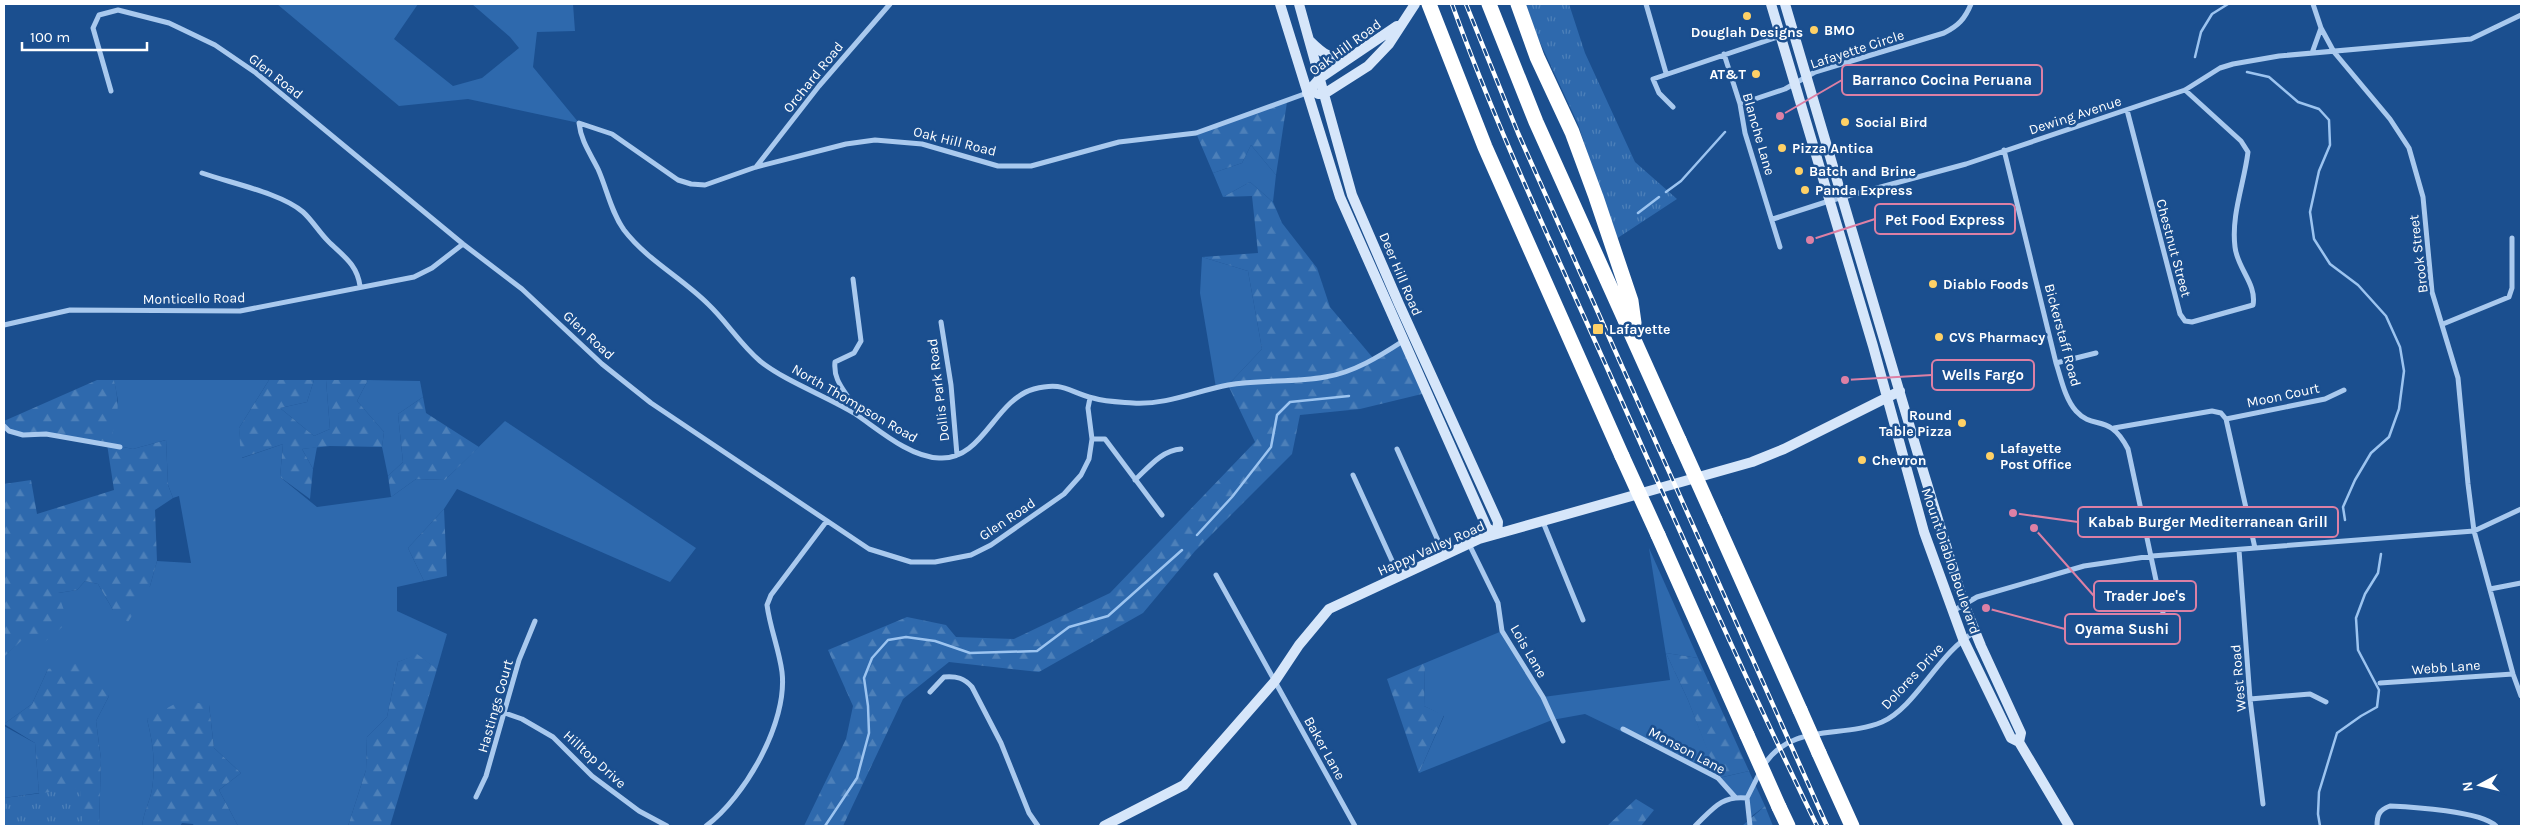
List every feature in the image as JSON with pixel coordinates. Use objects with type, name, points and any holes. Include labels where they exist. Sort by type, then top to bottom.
[{"type":"highway","points":[[1429,4],[1482,138],[1788,826]]},
{"type":"highway","points":[[1489,4],[1540,130],[1852,826]]},
{"type":"highway","points":[[1518,4],[1537,57],[1572,132],[1596,197],[1631,301],[1637,344]]},
{"type":"street","name":"Orchard Road","points":[[756,167],[819,86],[890,4]]},
{"type":"street","name":"Deer Hill Road","points":[[1280,4],[1340,197],[1487,528],[1497,534],[1498,522],[1352,195],[1299,4]]},
{"type":"street","name":"Oak Hill Road","points":[[579,122],[612,134],[678,180],[691,184],[705,185],[756,167],[846,144],[875,140],[922,144],[998,166],[1031,166],[1119,142],[1196,133],[1307,93],[1324,94],[1368,66],[1389,44],[1400,24],[1415,4]]},
{"type":"street","points":[[1646,4],[1666,74]]},
{"type":"street","name":"Mount Diablo Boulevard","points":[[1771,4],[1887,397],[1924,532],[1963,639],[2011,738],[2019,742],[2069,826]]},
{"type":"street","name":"Mount Diablo Boulevard","points":[[1785,4],[1964,604],[2021,733],[2019,742]]},
{"type":"street","name":"Lafayette Circle","points":[[1740,104],[1795,84],[1832,67],[1944,33],[1957,27],[1965,17],[1971,4]]},
{"type":"street","name":"Brook Street","points":[[2312,4],[2321,28],[2334,52],[2390,119],[2409,148],[2423,197],[2432,292],[2458,378],[2474,531],[2513,674],[2521,696]]},
{"type":"street","name":"Glen Road","points":[[110,91],[93,28],[100,16],[118,10],[169,23],[215,45],[256,73],[464,244],[522,289],[602,364],[651,403],[869,549],[911,562],[935,562],[971,555],[991,546],[1064,494],[1081,475],[1089,459],[1092,439],[1088,408],[1090,398]]},
{"type":"street","name":"Dewing Avenue","points":[[1828,201],[1941,172],[2127,110],[2185,90],[2220,68],[2279,56],[2471,39],[2521,15]]},
{"type":"street","name":"Oak Hill Road","points":[[1307,93],[1320,78],[1400,24]]},
{"type":"street","points":[[2312,53],[2321,28]]},
{"type":"street","points":[[1673,107],[1659,93],[1653,79],[1780,36]]},
{"type":"street","points":[[1310,41],[1322,53],[1341,59],[1368,47]]},
{"type":"street","name":"Blanche Lane","points":[[1724,54],[1740,104],[1745,133],[1773,219],[1780,247]]},
{"type":"street","name":"Chestnut Street","points":[[2127,110],[2180,314],[2185,321],[2192,322],[2254,304],[2253,289],[2238,261],[2235,248],[2234,222],[2248,152],[2242,141],[2185,90]]},
{"type":"street","name":"North Thompson Road","points":[[579,122],[584,144],[598,170],[614,212],[624,229],[641,250],[709,304],[762,362],[854,413],[885,436],[926,456],[941,459],[966,450],[979,439],[1012,400],[1022,393],[1056,386],[1068,388],[1090,398],[1142,403],[1171,400],[1228,385],[1324,378],[1348,372],[1403,341],[1411,330]]},
{"type":"street","name":"Bickerstaff Road","points":[[2004,150],[2056,363],[2076,410],[2086,419],[2104,422],[2114,428]]},
{"type":"street","points":[[1816,158],[1823,162],[1833,190],[1842,198]]},
{"type":"street","points":[[202,173],[268,194],[302,211],[329,242],[347,257],[358,273],[360,286]]},
{"type":"street","points":[[1773,219],[1828,201],[1837,203],[1847,232],[1854,237]]},
{"type":"street","points":[[2443,324],[2495,305],[2509,297],[2512,288],[2512,238]]},
{"type":"street","name":"Monticello Road","points":[[4,325],[70,310],[240,311],[360,286],[389,283],[414,276],[432,268],[464,244]]},
{"type":"street","points":[[853,278],[861,341],[854,353],[835,362],[834,371],[836,378],[854,407],[854,413]]},
{"type":"street","name":"Dollis Park Road","points":[[941,322],[951,385],[956,455]]},
{"type":"street","points":[[2056,363],[2096,353]]},
{"type":"street","name":"Moon Court","points":[[2226,419],[2325,399],[2344,390]]},
{"type":"street","name":"Happy Valley Road","points":[[1104,826],[1184,785],[1275,681],[1299,645],[1329,609],[1444,554],[1497,534],[1744,465],[1793,445],[1900,391]]},
{"type":"street","points":[[2143,634],[2166,627],[2128,449],[2114,428],[2212,411],[2220,413],[2226,419],[2255,548]]},
{"type":"street","points":[[4,426],[9,431],[23,435],[46,434],[120,447]]},
{"type":"street","points":[[1092,439],[1104,439],[1162,515]]},
{"type":"street","points":[[1135,480],[1165,454],[1172,450],[1181,449]]},
{"type":"street","points":[[1397,449],[1444,554]]},
{"type":"street","points":[[1353,474],[1400,576]]},
{"type":"street","points":[[1953,611],[1977,597],[2079,567],[2152,556],[2474,531],[2521,509]]},
{"type":"street","points":[[706,826],[733,802],[764,750],[783,693],[782,672],[767,605],[771,594],[826,522]]},
{"type":"street","points":[[1542,522],[1583,620]]},
{"type":"street","name":"Lois Lane","points":[[1469,544],[1498,603],[1502,631],[1543,697],[1563,741]]},
{"type":"street","name":"West Road","points":[[2239,550],[2250,699],[2263,804]]},
{"type":"street","name":"Baker Lane","points":[[1216,575],[1355,826]]},
{"type":"street","points":[[2490,589],[2521,583]]},
{"type":"street","name":"Hastings Court","points":[[476,797],[486,776],[519,660],[535,621]]},
{"type":"street","name":"Dolores Drive","points":[[1747,798],[1753,782],[1770,756],[1785,745],[1809,734],[1844,732],[1884,721],[1906,702],[1963,639],[1975,632]]},
{"type":"street","name":"Webb Lane","points":[[2380,683],[2513,674]]},
{"type":"street","points":[[930,692],[944,677],[956,676],[967,681],[1001,743],[1029,813],[1038,826]]},
{"type":"street","points":[[2250,699],[2310,694],[2326,702]]},
{"type":"street","name":"Hilltop Drive","points":[[505,713],[522,719],[553,737],[592,776],[639,811],[667,826]]},
{"type":"street","name":"Monson Lane","points":[[1623,729],[1718,778],[1735,797]]},
{"type":"street","points":[[1694,826],[1721,802],[1735,797],[1747,798],[1750,826]]},
{"type":"street","points":[[2376,826],[2377,816],[2382,809],[2390,806],[2466,815],[2496,826]]},
{"type":"green space","points":[[277,4],[418,4],[394,39],[453,86],[482,78],[519,48],[510,37],[472,4],[573,4],[575,31],[537,32],[533,67],[579,123],[468,99],[399,106]]},
{"type":"green space","points":[[1526,4],[1569,4],[1585,53],[1635,162],[1677,199],[1616,239],[1578,124],[1537,36]]},
{"type":"green space","points":[[1287,102],[1276,175],[1251,145],[1242,163],[1213,173],[1196,133]]},
{"type":"green space","points":[[1251,145],[1276,175],[1273,202],[1250,182],[1223,197],[1213,173],[1242,163]]},
{"type":"green space","points":[[1250,182],[1273,202],[1282,223],[1317,268],[1330,307],[1373,358],[1403,341],[1426,393],[1360,409],[1300,415],[1292,454],[1195,551],[1143,613],[1039,672],[949,662],[903,699],[843,826],[804,826],[846,739],[853,706],[828,650],[907,617],[946,625],[956,637],[1014,639],[1110,593],[1255,442],[1228,385],[1262,349],[1248,271],[1202,257],[1258,253],[1252,196],[1223,197]]},
{"type":"green space","points":[[1202,257],[1248,271],[1262,349],[1228,385],[1216,388],[1200,293]]},
{"type":"green space","points":[[97,380],[114,380],[116,389],[118,406],[116,420],[108,444],[133,449],[166,440],[168,485],[173,498],[155,510],[157,561],[150,586],[128,622],[113,610],[98,584],[85,581],[77,590],[58,593],[68,622],[41,645],[22,640],[4,657],[4,484],[31,480],[37,514],[114,490],[107,444],[46,434],[23,435],[4,426],[4,421]]},
{"type":"green space","points":[[114,380],[269,380],[239,428],[242,458],[283,444],[280,477],[317,507],[391,497],[416,479],[445,480],[505,421],[696,548],[670,582],[457,489],[444,509],[408,548],[424,581],[397,587],[397,611],[447,634],[437,669],[417,655],[398,662],[387,717],[367,737],[366,770],[348,826],[238,826],[219,790],[241,773],[214,748],[209,705],[147,719],[154,771],[151,793],[142,826],[99,826],[101,759],[96,721],[109,696],[48,669],[32,704],[4,724],[4,657],[21,640],[58,593],[77,590],[85,581],[98,584],[113,610],[150,586],[157,561],[191,563],[179,496],[173,498],[168,485],[166,440],[133,449],[108,444],[118,401]]},
{"type":"green space","points":[[269,380],[314,380],[307,402],[280,408],[314,436],[330,429],[326,380],[368,380],[357,401],[384,432],[382,447],[330,446],[302,449],[313,469],[310,499],[280,477],[283,444],[241,458],[239,428]]},
{"type":"green space","points":[[314,380],[326,380],[330,429],[314,436],[280,408],[307,402]]},
{"type":"green space","points":[[368,380],[420,381],[423,397],[398,414],[403,462],[388,476],[382,447],[384,432],[357,401]]},
{"type":"green space","points":[[423,397],[426,413],[479,447],[445,480],[416,479],[391,497],[388,476],[403,462],[398,414]]},
{"type":"green space","points":[[317,447],[313,469],[302,449]]},
{"type":"green space","points":[[444,509],[447,576],[424,581],[408,548]]},
{"type":"green space","points":[[1649,548],[1698,658],[1666,653],[1688,700],[1719,778],[1749,771],[1765,806],[1748,819],[1745,798],[1733,797],[1718,778],[1585,714],[1552,720],[1419,773],[1444,716],[1424,706],[1425,663],[1502,631],[1543,697],[1670,680]]},
{"type":"green space","points":[[1666,653],[1698,658],[1749,771],[1718,778],[1688,700]]},
{"type":"green space","points":[[417,654],[437,669],[390,826],[348,826],[366,770],[367,737],[387,717],[398,662]]},
{"type":"green space","points":[[77,663],[109,696],[96,721],[101,759],[99,826],[51,826],[39,793],[35,743],[4,724],[32,704],[48,669]]},
{"type":"green space","points":[[1425,663],[1424,706],[1444,715],[1419,773],[1387,679]]},
{"type":"green space","points":[[182,700],[209,705],[214,748],[241,773],[219,790],[238,826],[194,826],[193,824],[182,823],[180,826],[142,826],[151,793],[154,771],[147,719]]},
{"type":"green space","points":[[4,726],[35,743],[39,793],[4,798]]},
{"type":"green space","points":[[80,788],[83,826],[4,826],[4,798]]},
{"type":"green space","points":[[1636,799],[1654,810],[1641,826],[1607,826]]},
{"type":"green space","points":[[1765,806],[1773,826],[1742,826]]},
{"type":"waterway","points":[[2195,57],[2201,32],[2212,14],[2228,4]]},
{"type":"waterway","points":[[2247,72],[2269,77],[2298,102],[2319,109],[2329,120],[2330,145],[2319,171],[2310,212],[2314,239],[2330,264],[2358,285],[2386,316],[2400,347],[2404,371],[2399,409],[2389,437],[2371,453],[2355,480],[2343,507],[2345,520]]},
{"type":"waterway","points":[[1666,192],[1681,181],[1725,132]]},
{"type":"waterway","points":[[1638,213],[1659,197]]},
{"type":"waterway","points":[[1197,535],[1232,497],[1271,447],[1277,415],[1290,402],[1349,396]]},
{"type":"waterway","points":[[825,826],[857,778],[869,733],[864,678],[872,658],[888,640],[906,637],[935,641],[970,653],[1037,651],[1069,627],[1108,616],[1182,550]]},
{"type":"waterway","points":[[2320,826],[2318,814],[2319,792],[2337,733],[2377,707],[2379,690],[2358,650],[2356,618],[2365,594],[2378,573],[2381,554]]},
{"type":"railway","points":[[1452,4],[1469,51],[1547,234],[1711,599],[1817,826]]},
{"type":"railway","points":[[1466,4],[1518,133],[1827,826]]},
{"type":"place","name":"Douglah Designs","points":[[1747,16]]},
{"type":"place","name":"BMO","points":[[1814,30]]},
{"type":"place","name":"AT&T","points":[[1756,74]]},
{"type":"place","name":"Barranco Cocina Peruana","points":[[1780,116]]},
{"type":"place","name":"Social Bird","points":[[1845,122]]},
{"type":"place","name":"Pizza Antica","points":[[1782,148]]},
{"type":"place","name":"Batch and Brine","points":[[1799,171]]},
{"type":"place","name":"Panda Express","points":[[1805,190]]},
{"type":"place","name":"Pet Food Express","points":[[1810,240]]},
{"type":"place","name":"Diablo Foods","points":[[1933,284]]},
{"type":"place","name":"Lafayette","points":[[1598,329]]},
{"type":"place","name":"CVS Pharmacy","points":[[1939,337]]},
{"type":"place","name":"Wells Fargo","points":[[1845,380]]},
{"type":"place","name":"Round Table Pizza","points":[[1962,423]]},
{"type":"place","name":"Lafayette Post Office","points":[[1990,456]]},
{"type":"place","name":"Chevron","points":[[1862,460]]},
{"type":"place","name":"Kabab Burger Mediterranean Grill","points":[[2013,513]]},
{"type":"place","name":"Trader Joe's","points":[[2034,528]]},
{"type":"place","name":"Oyama Sushi","points":[[1986,608]]}]
